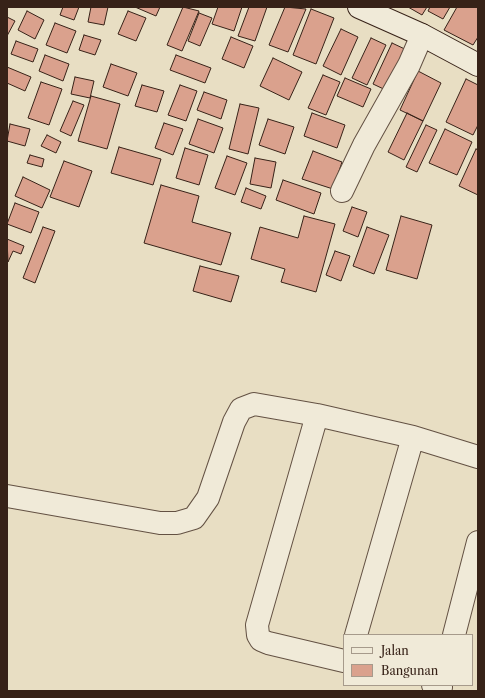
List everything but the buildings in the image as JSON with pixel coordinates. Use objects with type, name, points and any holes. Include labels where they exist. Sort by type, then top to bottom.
[{"type":"street","points":[[359,7],[422,35],[478,65]]},
{"type":"street","points":[[342,191],[364,145],[409,65],[422,35]]},
{"type":"street","points":[[7,496],[160,523],[177,523],[194,518],[208,498],[234,422],[242,409],[254,404],[317,415],[413,437],[478,457]]},
{"type":"street","points":[[317,415],[257,625],[258,635],[261,640],[268,643],[343,660]]},
{"type":"street","points":[[356,634],[413,437]]},
{"type":"street","points":[[454,634],[478,542]]}]
